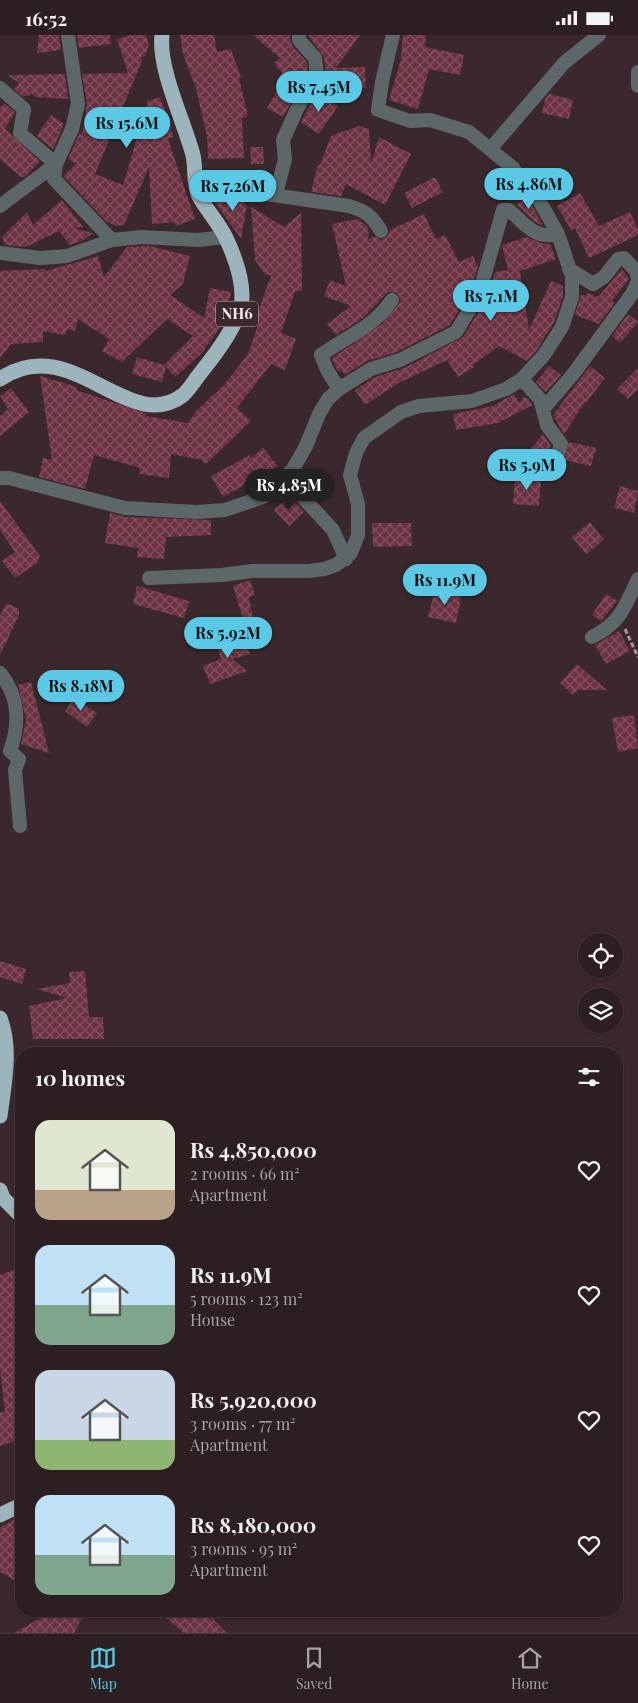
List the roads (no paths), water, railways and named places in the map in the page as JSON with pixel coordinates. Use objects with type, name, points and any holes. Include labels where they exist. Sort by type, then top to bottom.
[{"type":"highway","name":"NH6","points":[[0,379],[8,373],[40,364],[71,370],[139,405],[164,405],[183,395],[212,359],[235,322],[242,297],[238,270],[226,237],[198,195],[193,156],[163,59],[162,35]]},
{"type":"highway","points":[[0,1018],[5,1031],[7,1053],[0,1116]]},
{"type":"highway","points":[[0,1189],[3,1198],[15,1210]]},
{"type":"highway","points":[[0,1515],[15,1508]]},
{"type":"street","points":[[68,35],[78,104],[72,129],[56,164],[54,179],[112,240]]},
{"type":"street","points":[[276,194],[285,159],[282,140],[317,75],[315,58],[298,40],[299,35]]},
{"type":"street","points":[[149,577],[324,569],[346,559],[351,553],[358,535],[358,504],[350,475],[356,453],[364,438],[401,411],[419,406],[472,401],[506,389],[522,379],[544,355],[562,327],[572,297],[570,269],[558,234],[540,202],[513,168],[491,148],[469,132],[430,120],[410,121],[378,110],[382,82],[393,35]]},
{"type":"street","points":[[491,148],[564,63],[599,35]]},
{"type":"street","points":[[638,72],[638,86]]},
{"type":"street","points":[[0,88],[24,109],[20,133],[56,164]]},
{"type":"street","points":[[0,206],[56,164]]},
{"type":"street","points":[[198,195],[219,187],[276,194],[364,210],[374,219],[381,231]]},
{"type":"street","points":[[0,478],[9,478],[125,508],[196,512],[224,510],[263,497],[293,469],[306,446],[319,414],[328,399],[339,389],[371,369],[400,361],[456,332],[479,295],[503,210],[509,210],[532,231],[545,236],[558,234]]},
{"type":"street","points":[[0,253],[40,258],[67,256],[112,240],[142,237],[198,240],[226,237]]},
{"type":"street","points":[[544,408],[574,373],[632,294],[638,277],[627,259],[622,257],[597,283],[593,284],[588,283],[570,269]]},
{"type":"street","points":[[339,389],[327,370],[321,355],[371,324],[382,315],[392,300]]},
{"type":"street","points":[[522,379],[540,399],[544,408],[547,425],[561,444],[558,454],[546,467]]},
{"type":"street","points":[[285,478],[333,530],[346,559]]},
{"type":"street","points":[[592,637],[606,630],[620,617],[638,579]]},
{"type":"street","points":[[0,673],[8,686],[18,714],[18,725],[10,751],[19,759],[15,775],[20,826]]}]
